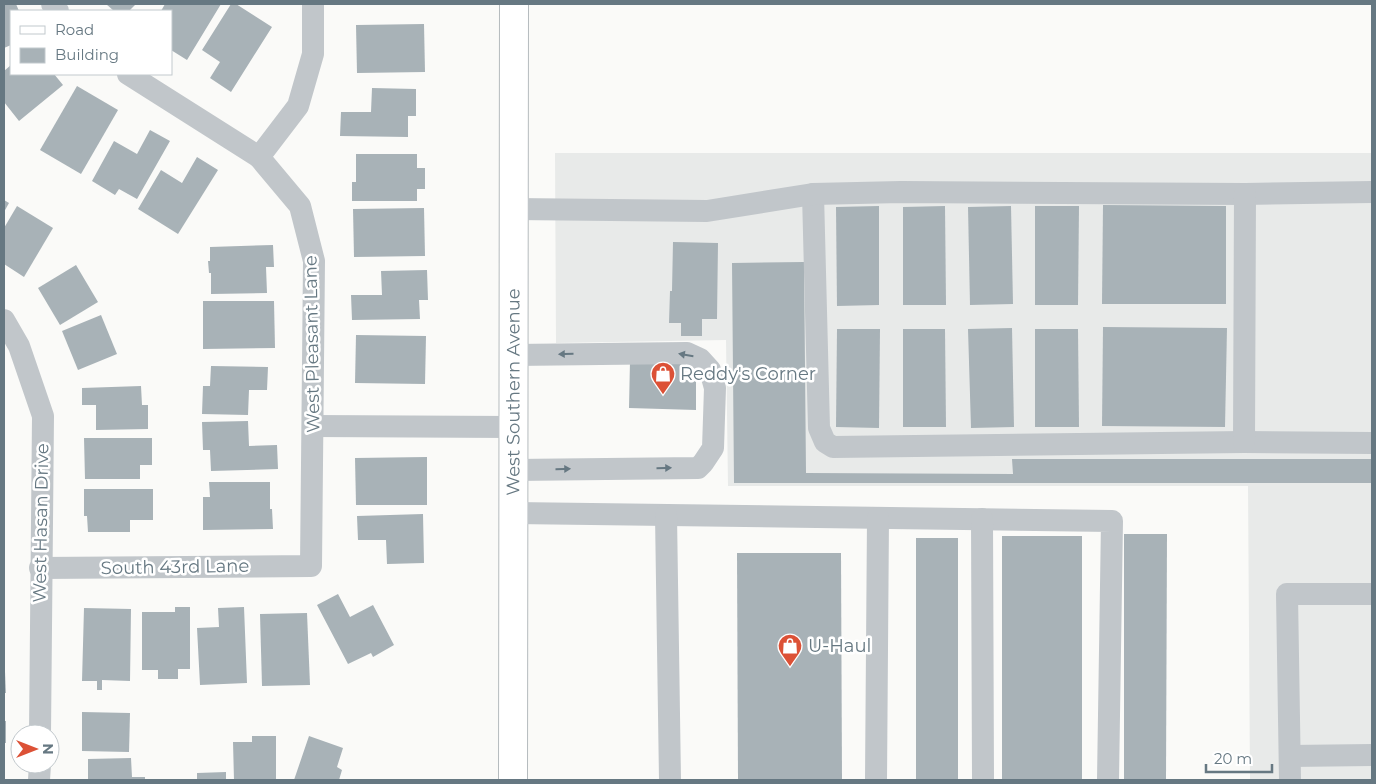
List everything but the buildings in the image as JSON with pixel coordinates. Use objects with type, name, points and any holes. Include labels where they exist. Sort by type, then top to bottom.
[{"type":"main road","name":"West Southern Avenue","points":[[513,780],[514,4]]},
{"type":"street","points":[[258,157],[298,106],[313,54],[313,4]]},
{"type":"street","name":"West Pleasant Lane","points":[[130,75],[258,157],[300,206],[314,261],[314,426],[311,566]]},
{"type":"street","points":[[514,209],[707,211],[813,194],[901,192],[1245,194],[1372,192]]},
{"type":"street","points":[[813,194],[819,428],[825,442],[833,446],[1244,442],[1372,443]]},
{"type":"street","points":[[1244,442],[1245,194]]},
{"type":"street","name":"West Hasan Drive","points":[[4,320],[19,346],[42,416],[40,724]]},
{"type":"street","points":[[514,355],[687,354],[700,359],[710,370],[716,388],[713,448],[698,468],[514,470]]},
{"type":"street","points":[[314,426],[514,426]]},
{"type":"street","points":[[514,512],[1112,522],[1108,780]]},
{"type":"street","points":[[666,515],[670,780]]},
{"type":"street","points":[[876,780],[878,518]]},
{"type":"street","points":[[982,519],[983,780]]},
{"type":"street","name":"South 43rd Lane","points":[[40,568],[311,566]]},
{"type":"street","points":[[1290,780],[1287,594],[1372,594]]},
{"type":"street","points":[[1290,756],[1372,755]]},
{"type":"shaded area","points":[[555,153],[1372,153],[1372,780],[1250,780],[1248,486],[728,486],[726,340],[556,343]]},
{"type":"place","name":"Reddy's Corner","points":[[663,395]]},
{"type":"place","name":"U-Haul","points":[[790,667]]}]
